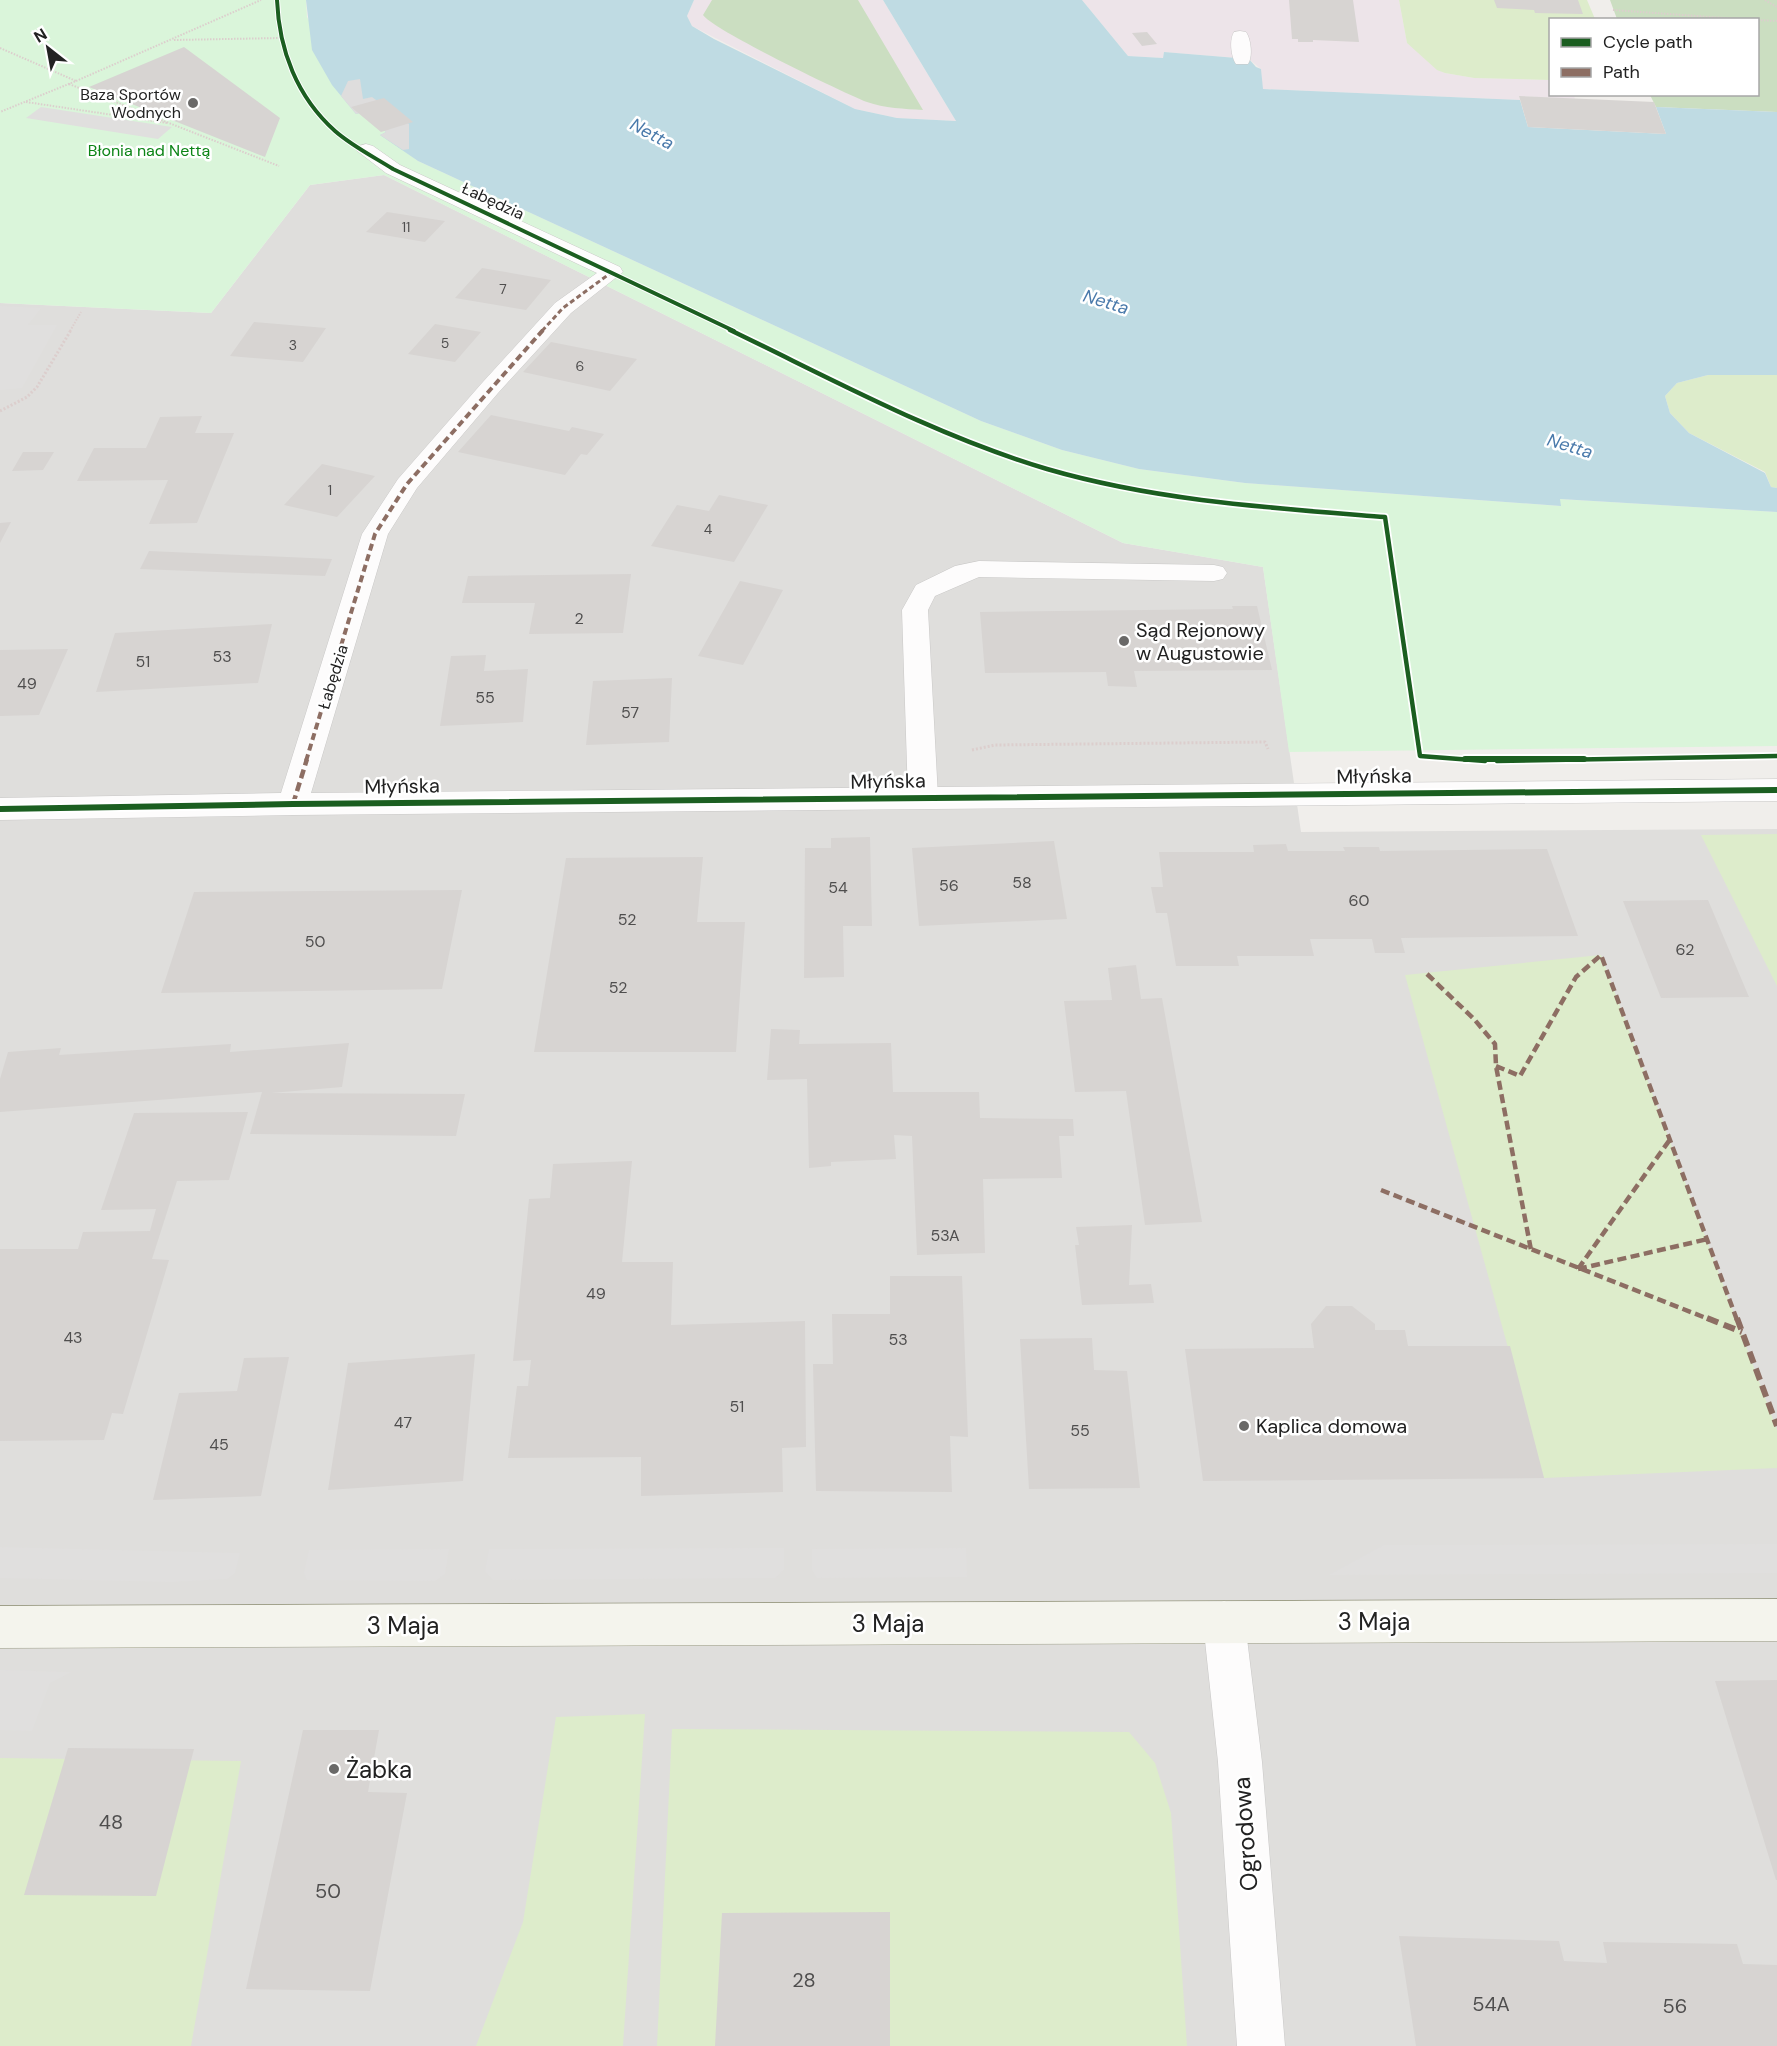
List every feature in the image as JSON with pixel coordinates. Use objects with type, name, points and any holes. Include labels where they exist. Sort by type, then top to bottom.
[{"type":"street","points":[[1240,36],[1242,60]]},
{"type":"street","name":"Łabędzia","points":[[293,804],[375,534],[407,484],[490,388],[563,308],[612,272],[393,169],[366,150]]},
{"type":"street","points":[[923,797],[915,610],[925,591],[953,577],[979,569],[1214,573]]},
{"type":"street","name":"Młyńska","points":[[0,809],[923,797],[1777,790]]},
{"type":"street","name":"3 Maja","points":[[0,1627],[1777,1620]]},
{"type":"street","name":"Ogrodowa","points":[[1224,1622],[1240,1762],[1261,2046]]},
{"type":"path","points":[[0,112],[261,0]]},
{"type":"path","points":[[1765,0],[1777,7]]},
{"type":"path","points":[[1613,10],[1725,18]]},
{"type":"path","points":[[1759,20],[1777,21]]},
{"type":"path","points":[[170,40],[280,38]]},
{"type":"path","points":[[0,48],[76,81]]},
{"type":"path","points":[[69,84],[279,166]]},
{"type":"path","points":[[25,102],[174,124]]},
{"type":"path","points":[[0,411],[27,397],[37,387],[81,312]]},
{"type":"shaded area","points":[[694,0],[883,0],[956,121],[897,118],[855,109],[692,26],[687,16]]},
{"type":"shaded area","points":[[1082,0],[1399,0],[1407,43],[1445,73],[1474,78],[1549,80],[1549,96],[1574,96],[1575,99],[1519,96],[1520,100],[1262,89],[1261,69],[1249,59],[1164,52],[1163,58],[1128,56]]},
{"type":"shaded area","points":[[41,107],[172,127],[158,139],[26,118]]},
{"type":"shaded area","points":[[384,175],[1123,543],[1263,567],[1301,832],[1777,829],[1777,2046],[0,2046],[0,303],[211,313],[310,185]]},
{"type":"shaded area","points":[[0,306],[41,308],[28,325],[57,325],[22,388],[0,390]]},
{"type":"shaded area","points":[[1777,1544],[1777,1573],[1329,1575],[1384,1545]]},
{"type":"shaded area","points":[[0,1547],[240,1553],[235,1573],[227,1579],[171,1582],[0,1578]]},
{"type":"shaded area","points":[[784,1548],[784,1570],[775,1578],[493,1580],[485,1571],[489,1549]]},
{"type":"shaded area","points":[[966,1548],[967,1577],[817,1578],[812,1570],[812,1549]]},
{"type":"shaded area","points":[[449,1549],[445,1574],[435,1581],[307,1580],[304,1573],[309,1550]]},
{"type":"shaded area","points":[[0,1670],[71,1672],[50,1683],[32,1731],[0,1730]]},
{"type":"green space","name":"Błonia nad Nettą","points":[[0,0],[306,0],[307,17],[363,112],[387,133],[381,134],[418,161],[981,421],[1062,450],[1139,469],[1245,483],[1560,506],[1559,499],[1777,512],[1777,746],[1289,752],[1263,567],[1123,543],[384,175],[310,185],[211,313],[0,303]]},
{"type":"green space","points":[[712,0],[858,0],[923,110],[887,107],[867,102],[753,47],[712,23],[703,15]]},
{"type":"green space","points":[[1399,0],[1587,0],[1595,18],[1549,18],[1549,80],[1474,78],[1445,73],[1437,70],[1407,43]]},
{"type":"green space","points":[[1610,0],[1777,0],[1777,112],[1656,107],[1650,96],[1759,96],[1759,18],[1617,18]]},
{"type":"green space","points":[[1708,375],[1777,375],[1777,488],[1771,487],[1765,472],[1689,433],[1670,413],[1665,396],[1677,383]]},
{"type":"green space","points":[[1777,834],[1777,986],[1701,835]]},
{"type":"green space","points":[[1601,955],[1777,1430],[1777,1468],[1544,1478],[1405,975]]},
{"type":"green space","points":[[645,1714],[623,2046],[476,2046],[523,1922],[556,1717]]},
{"type":"green space","points":[[672,1729],[1129,1732],[1155,1763],[1171,1813],[1187,2046],[657,2046]]},
{"type":"green space","points":[[0,1758],[241,1761],[191,2046],[0,2046]]},
{"type":"water","name":"Netta","points":[[306,0],[694,0],[687,16],[692,26],[714,39],[855,109],[897,118],[956,121],[883,0],[1082,0],[1128,56],[1163,58],[1164,52],[1249,59],[1261,69],[1263,89],[1520,100],[1528,127],[1666,134],[1656,107],[1777,112],[1777,375],[1708,375],[1677,383],[1665,396],[1670,413],[1689,433],[1765,473],[1771,487],[1777,488],[1777,512],[1560,499],[1561,506],[1245,483],[1139,469],[1062,450],[981,421],[418,161],[380,135],[386,132],[363,112],[356,114],[332,85],[312,50]]},
{"type":"pier","points":[[360,79],[363,99],[372,97],[409,124],[409,149],[403,150],[380,135],[386,132],[363,112],[356,114],[341,96],[348,81]]},
{"type":"building","points":[[1289,0],[1353,0],[1359,42],[1313,40],[1313,42],[1298,42],[1298,39],[1292,39]]},
{"type":"building","points":[[1494,0],[1578,0],[1583,14],[1535,13],[1534,10],[1497,8]]},
{"type":"building","points":[[1147,32],[1157,44],[1142,46],[1132,33]]},
{"type":"building","name":"Baza Sportów Wodnych","points":[[184,47],[280,118],[265,157],[89,87]]},
{"type":"building","points":[[1519,96],[1654,102],[1666,134],[1528,127]]},
{"type":"building","points":[[384,98],[413,122],[381,132],[351,107]]},
{"type":"building","points":[[387,212],[445,221],[425,242],[366,232]]},
{"type":"building","points":[[482,268],[551,280],[526,310],[455,298]]},
{"type":"building","points":[[254,322],[326,328],[303,362],[230,356]]},
{"type":"building","points":[[435,324],[481,332],[455,362],[408,354]]},
{"type":"building","points":[[551,342],[637,359],[610,391],[523,372]]},
{"type":"building","points":[[491,415],[569,431],[572,427],[604,434],[587,455],[581,454],[565,475],[458,452]]},
{"type":"building","points":[[202,416],[195,433],[234,433],[197,523],[149,524],[168,480],[77,481],[94,448],[146,448],[160,417]]},
{"type":"building","points":[[23,452],[54,452],[43,470],[12,471]]},
{"type":"building","points":[[322,464],[375,476],[337,517],[284,505]]},
{"type":"building","points":[[719,495],[768,505],[734,562],[651,546],[677,505],[709,511]]},
{"type":"building","points":[[11,522],[0,543],[0,523]]},
{"type":"building","points":[[149,551],[332,559],[325,576],[140,569]]},
{"type":"building","points":[[631,574],[623,633],[529,634],[535,603],[462,603],[468,576]]},
{"type":"building","points":[[740,581],[783,590],[743,665],[698,656]]},
{"type":"building","name":"Sąd Rejonowy w Augustowie","points":[[1232,606],[1257,606],[1272,670],[1134,671],[1137,687],[1108,686],[1106,672],[985,673],[980,612],[1233,609]]},
{"type":"building","points":[[272,624],[258,683],[96,692],[115,633]]},
{"type":"building","points":[[68,649],[39,715],[0,716],[0,650]]},
{"type":"building","points":[[486,655],[484,671],[528,669],[523,722],[440,726],[451,656]]},
{"type":"building","points":[[672,678],[669,742],[586,745],[593,681]]},
{"type":"building","points":[[870,837],[872,926],[843,926],[844,977],[804,978],[805,848],[831,848],[831,838]]},
{"type":"building","points":[[1054,841],[1067,919],[919,926],[912,848]]},
{"type":"building","points":[[1286,844],[1288,851],[1345,851],[1343,847],[1379,847],[1380,851],[1547,849],[1578,936],[1401,938],[1405,953],[1375,953],[1372,939],[1310,939],[1314,956],[1237,956],[1239,966],[1176,966],[1167,913],[1156,913],[1151,887],[1163,887],[1159,852],[1254,852],[1253,845]]},
{"type":"building","points":[[703,857],[697,922],[745,922],[736,1052],[534,1052],[566,858]]},
{"type":"building","points":[[462,890],[442,989],[161,993],[194,892]]},
{"type":"building","points":[[1708,900],[1749,997],[1661,998],[1623,901]]},
{"type":"building","points":[[1136,965],[1141,999],[1162,998],[1202,1222],[1145,1225],[1126,1091],[1075,1092],[1064,1001],[1112,1000],[1108,968]]},
{"type":"building","points":[[771,1029],[800,1030],[799,1044],[891,1043],[893,1092],[979,1092],[980,1118],[1073,1119],[1074,1136],[1059,1136],[1062,1178],[983,1179],[985,1253],[917,1255],[912,1136],[894,1135],[896,1159],[831,1162],[831,1166],[809,1168],[807,1079],[767,1080]]},
{"type":"building","points":[[349,1043],[342,1087],[271,1093],[465,1094],[456,1136],[250,1134],[262,1092],[0,1112],[0,1079],[8,1052],[61,1048],[59,1055],[231,1044],[230,1052]]},
{"type":"building","points":[[248,1112],[229,1180],[177,1181],[152,1259],[169,1260],[123,1414],[112,1413],[104,1440],[0,1441],[0,1249],[78,1249],[83,1232],[150,1231],[156,1209],[101,1210],[134,1113]]},
{"type":"building","points":[[632,1161],[622,1262],[673,1262],[671,1325],[805,1321],[806,1447],[782,1448],[783,1492],[641,1496],[641,1457],[508,1458],[517,1386],[528,1386],[531,1360],[513,1361],[529,1199],[550,1198],[553,1164]]},
{"type":"building","points":[[1132,1225],[1129,1285],[1151,1284],[1154,1303],[1082,1305],[1075,1245],[1079,1245],[1076,1227]]},
{"type":"building","points":[[890,1276],[962,1276],[968,1437],[950,1436],[952,1492],[816,1491],[813,1364],[833,1364],[832,1314],[890,1314]]},
{"type":"building","points":[[1326,1306],[1352,1306],[1375,1324],[1375,1330],[1405,1330],[1408,1346],[1510,1346],[1544,1478],[1203,1481],[1185,1349],[1314,1348],[1311,1324]]},
{"type":"building","points":[[1092,1338],[1094,1370],[1127,1371],[1140,1488],[1029,1489],[1020,1339]]},
{"type":"building","points":[[475,1354],[463,1481],[328,1490],[348,1363]]},
{"type":"building","points":[[289,1357],[261,1496],[153,1500],[179,1393],[237,1391],[244,1358]]},
{"type":"building","points":[[1777,1680],[1777,1880],[1776,1880],[1715,1681]]},
{"type":"building","points":[[303,1730],[379,1730],[368,1792],[407,1793],[370,1991],[246,1989]]},
{"type":"building","points":[[68,1748],[194,1749],[156,1896],[24,1895]]},
{"type":"building","points":[[890,1912],[890,2046],[715,2046],[722,1913]]},
{"type":"building","points":[[1399,1936],[1559,1941],[1564,1961],[1607,1963],[1603,1942],[1737,1944],[1743,1964],[1777,1965],[1777,2046],[1416,2046]]},
{"type":"marked path","points":[[293,804],[375,534],[407,484],[490,388],[563,308],[612,272]]},
{"type":"marked path","points":[[1496,1066],[1520,1076],[1576,977],[1601,955],[1777,1426]]},
{"type":"marked path","points":[[1427,974],[1474,1019],[1495,1044],[1496,1066],[1531,1250]]},
{"type":"marked path","points":[[1578,1269],[1671,1138]]},
{"type":"marked path","points":[[1381,1190],[1742,1332]]},
{"type":"marked path","points":[[1578,1269],[1708,1239]]},
{"type":"cycle path","points":[[277,0],[279,31],[292,72],[307,98],[335,131],[348,141],[393,169],[898,411],[1009,457],[1088,480],[1214,502],[1385,517],[1420,756],[1487,761],[1777,756]]},
{"type":"cycle path","points":[[0,809],[293,804],[1777,790]]},
{"type":"place","name":"Baza Sportów Wodnych","points":[[193,103]]},
{"type":"place","name":"Sąd Rejonowy w Augustowie","points":[[1124,641]]},
{"type":"place","name":"Kaplica domowa","points":[[1244,1426]]},
{"type":"place","name":"Żabka","points":[[334,1769]]}]
